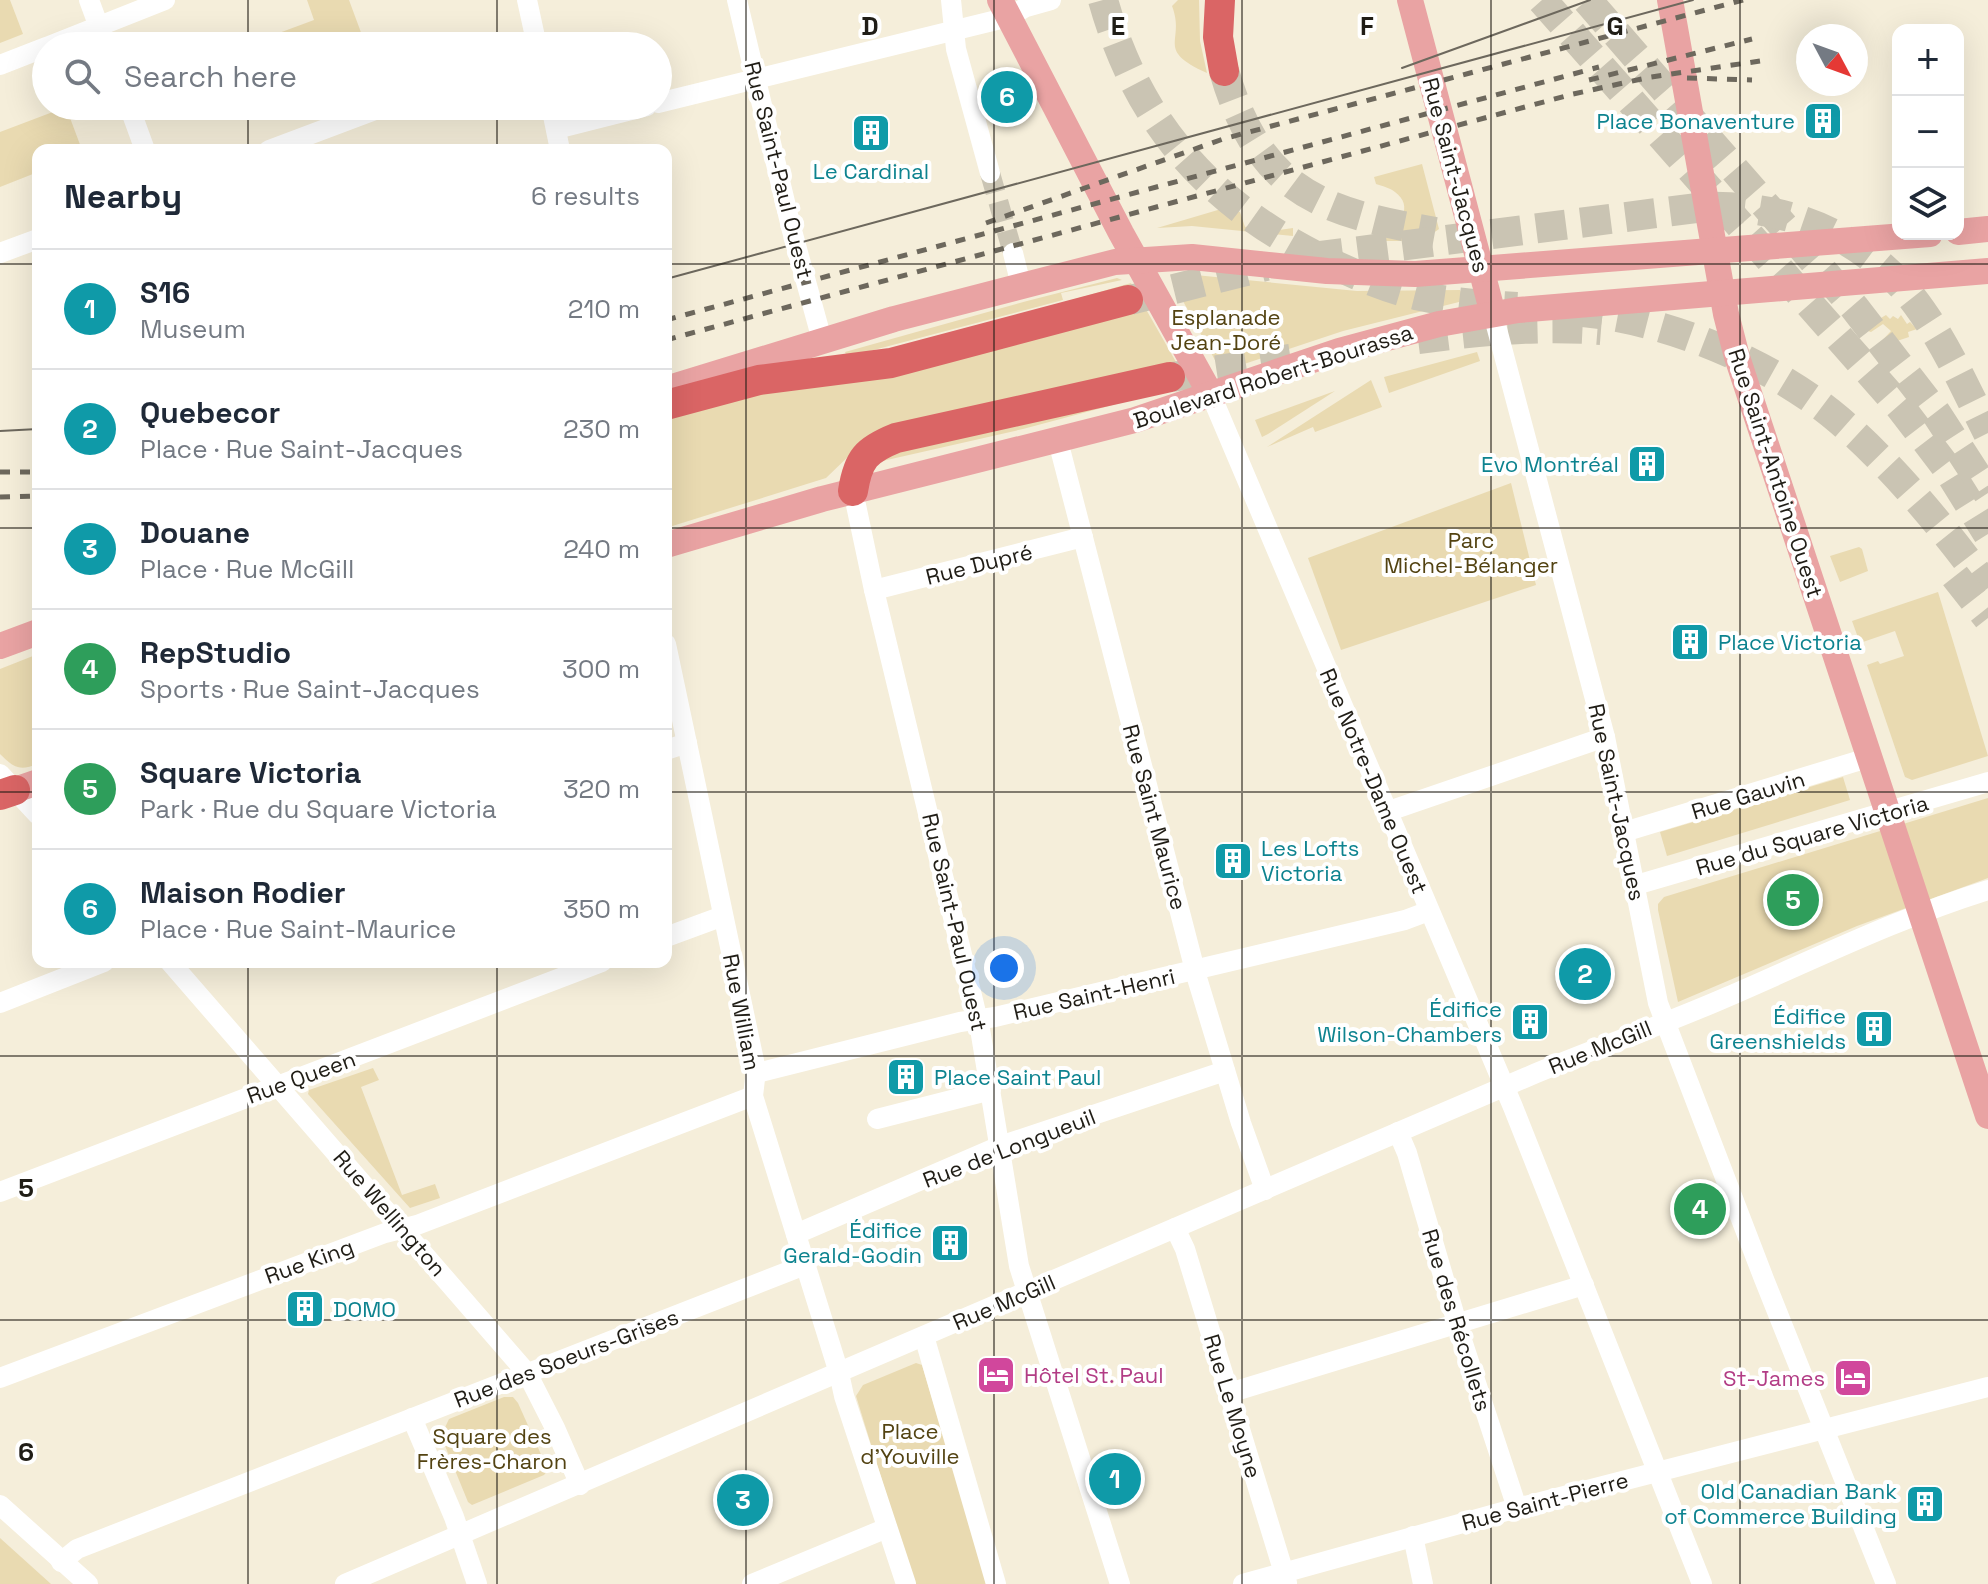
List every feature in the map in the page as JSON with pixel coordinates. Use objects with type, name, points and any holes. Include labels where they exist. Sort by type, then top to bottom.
[{"type":"highway","points":[[1220,0],[1218,37],[1224,71]]},
{"type":"highway","points":[[672,403],[759,380],[902,360],[1128,300]]},
{"type":"highway","points":[[853,491],[863,458],[896,438],[1170,377]]},
{"type":"main road","name":"Rue Saint-Jacques","points":[[1410,0],[1493,314]]},
{"type":"main road","name":"Rue Saint-Antoine Ouest","points":[[1670,0],[1731,337],[1920,914],[1980,1066],[1988,1116]]},
{"type":"main road","name":"Rue Notre-Dame Ouest","points":[[1004,9],[1211,395]]},
{"type":"main road","points":[[1964,231],[1988,229]]},
{"type":"main road","points":[[672,387],[822,340],[1021,285],[1088,267],[1137,260],[1219,259],[1374,274],[1481,271],[1892,237]]},
{"type":"main road","name":"Boulevard Robert-Bourassa","points":[[672,543],[853,491],[1135,420],[1381,338],[1493,314],[1722,291],[1988,271]]},
{"type":"main road","points":[[0,646],[32,634]]},
{"type":"street","points":[[89,0],[100,32]]},
{"type":"street","points":[[84,32],[165,0]]},
{"type":"street","points":[[527,0],[534,32]]},
{"type":"street","name":"Rue Saint-Paul Ouest","points":[[737,0],[791,227],[822,340]]},
{"type":"street","points":[[951,0],[956,49],[990,173]]},
{"type":"street","points":[[672,100],[955,31],[1004,9],[1051,0]]},
{"type":"street","points":[[0,65],[32,53]]},
{"type":"street","points":[[134,120],[143,144]]},
{"type":"street","points":[[285,144],[349,120]]},
{"type":"street","points":[[554,120],[559,144]]},
{"type":"street","points":[[556,129],[592,120]]},
{"type":"street","points":[[0,253],[32,241]]},
{"type":"street","points":[[1013,253],[1021,285]]},
{"type":"street","name":"Rue Saint-Jacques","points":[[1493,314],[1605,737],[1658,1003],[1886,1584]]},
{"type":"street","name":"Rue Notre-Dame Ouest","points":[[1211,395],[1503,1087],[1702,1584]]},
{"type":"street","name":"Rue Saint Maurice","points":[[1058,441],[1195,970],[1265,1190]]},
{"type":"street","name":"Rue Saint-Paul Ouest","points":[[853,491],[978,1020],[1019,1266],[1120,1584]]},
{"type":"street","name":"Rue Dupré","points":[[874,590],[1083,537]]},
{"type":"street","name":"Rue William","points":[[672,672],[757,1073],[753,1096],[839,1373]]},
{"type":"street","points":[[1386,812],[1605,737]]},
{"type":"street","points":[[672,748],[687,743]]},
{"type":"street","name":"Rue Gauvin","points":[[1624,832],[1871,757]]},
{"type":"street","name":"Rue du Square Victoria","points":[[1636,885],[1988,782]]},
{"type":"street","points":[[13,785],[32,808]]},
{"type":"street","points":[[1665,1022],[1920,914],[1988,890]]},
{"type":"street","name":"Rue Saint-Henri","points":[[757,1073],[1405,920],[1429,911]]},
{"type":"street","points":[[672,935],[723,916]]},
{"type":"street","points":[[0,1003],[89,968]]},
{"type":"street","name":"Rue Wellington","points":[[175,968],[527,1373],[580,1485]]},
{"type":"street","name":"Rue Queen","points":[[0,1192],[586,968]]},
{"type":"street","name":"Rue McGill","points":[[345,1584],[1503,1087],[1665,1022]]},
{"type":"street","name":"Rue de Longueuil","points":[[796,1234],[1000,1146],[1225,1071]]},
{"type":"street","points":[[877,1119],[991,1090]]},
{"type":"street","name":"Rue King","points":[[0,1378],[753,1096]]},
{"type":"street","name":"Rue des Récollets","points":[[1398,1132],[1517,1508]]},
{"type":"street","name":"Rue Le Moyne","points":[[1175,1228],[1185,1249],[1285,1578]]},
{"type":"street","name":"Rue des Soeurs-Grises","points":[[61,1562],[77,1549],[805,1265]]},
{"type":"street","points":[[1229,1393],[1584,1285]]},
{"type":"street","points":[[924,1336],[996,1584]]},
{"type":"street","points":[[839,1373],[906,1584]]},
{"type":"street","name":"Rue Saint-Pierre","points":[[1243,1584],[1285,1578],[1413,1536],[1988,1387]]},
{"type":"street","points":[[412,1418],[477,1584]]},
{"type":"street","points":[[0,1505],[88,1584]]},
{"type":"street","points":[[752,1584],[887,1528]]},
{"type":"street","points":[[1413,1536],[1423,1584]]},
{"type":"green space","points":[[0,0],[10,0],[23,34],[0,43]]},
{"type":"green space","points":[[307,0],[349,0],[361,32],[282,32],[314,20]]},
{"type":"green space","points":[[1178,0],[1199,0],[1200,41],[1207,73],[1191,65],[1176,51],[1172,6]]},
{"type":"green space","points":[[32,120],[71,120],[80,144],[32,144],[32,174],[0,187],[0,132]]},
{"type":"green space","points":[[1422,164],[1439,229],[1429,236],[1415,238],[1415,241],[1382,241],[1382,231],[1395,225],[1403,215],[1404,203],[1393,191],[1376,184],[1374,177]]},
{"type":"green space","points":[[1228,207],[1240,212],[1245,227],[1265,222],[1279,230],[1293,228],[1293,236],[1192,226],[1157,228]]},
{"type":"green space","points":[[1195,275],[1357,291],[1460,290],[1464,298],[1463,301],[1343,331],[1226,370],[1216,362],[1177,290],[1179,278]]},
{"type":"green space","points":[[1117,278],[1122,280],[1061,293],[1063,300],[847,357],[845,352],[1027,301]]},
{"type":"green space","name":"Esplanade Jean-Doré","points":[[1131,283],[1180,369],[853,452],[826,478],[672,526],[672,414]]},
{"type":"green space","points":[[1886,315],[1890,319],[1893,316],[1898,319],[1901,315],[1907,324],[1910,322],[1917,329],[1908,332],[1909,337],[1879,347],[1891,331],[1883,324],[1871,332],[1862,329]]},
{"type":"green space","points":[[1477,352],[1480,361],[1389,393],[1384,377]]},
{"type":"green space","points":[[1371,380],[1382,407],[1315,432],[1313,427],[1267,447]]},
{"type":"green space","points":[[1335,391],[1268,434],[1262,437],[1255,420]]},
{"type":"green space","points":[[1124,402],[1023,429],[878,462],[887,454]]},
{"type":"green space","name":"Parc Michel-Bélanger","points":[[1511,483],[1536,585],[1341,650],[1308,558]]},
{"type":"green space","points":[[1859,547],[1868,571],[1840,582],[1830,556]]},
{"type":"green space","points":[[1938,592],[1988,756],[1912,780],[1905,777],[1867,665],[1904,656],[1895,631],[1860,643],[1852,621]]},
{"type":"green space","points":[[32,656],[32,766],[21,768],[0,754],[0,669]]},
{"type":"green space","points":[[1843,777],[1850,800],[1667,856],[1660,832]]},
{"type":"green space","points":[[1988,798],[1988,878],[1857,926],[1678,1002],[1658,910],[1658,904],[1664,897]]},
{"type":"green space","points":[[373,1068],[379,1080],[361,1087],[402,1195],[435,1184],[440,1198],[410,1208],[308,1094],[309,1090]]},
{"type":"green space","name":"Place d'Youville","points":[[916,1363],[922,1365],[988,1584],[914,1584],[856,1396],[863,1385]]},
{"type":"green space","name":"Square des Frères-Charon","points":[[504,1397],[513,1397],[518,1403],[548,1470],[544,1475],[472,1505],[468,1502],[441,1436],[449,1419]]},
{"type":"green space","points":[[0,1538],[51,1584],[0,1584]]},
{"type":"tunnel","points":[[1103,0],[1117,43],[1135,83],[1157,120],[1210,183],[1242,210],[1318,257],[1381,284],[1432,298],[1517,307]]},
{"type":"tunnel","points":[[1542,0],[1901,408],[1947,468],[1988,534]]},
{"type":"tunnel","points":[[1587,0],[1854,307],[1936,413],[1988,493]]},
{"type":"tunnel","points":[[1224,71],[1238,112],[1256,144],[1276,169],[1300,189],[1327,204],[1358,215],[1435,232]]},
{"type":"tunnel","points":[[990,173],[1013,253]]},
{"type":"tunnel","points":[[1313,257],[1704,207],[1736,208],[1797,219],[1853,245],[1901,285],[1940,339],[1988,433]]},
{"type":"tunnel","points":[[1130,300],[1266,266]]},
{"type":"tunnel","points":[[1573,311],[1608,315],[1679,333],[1748,361],[1811,399],[1860,439],[1899,479],[1988,588]]},
{"type":"tunnel","points":[[1418,339],[1509,330],[1601,330]]},
{"type":"tunnel","points":[[1172,377],[1303,357]]},
{"type":"tunnel","points":[[1955,576],[1988,618]]},
{"type":"tram line","points":[[1402,68],[1590,0]]},
{"type":"tram line","points":[[672,277],[1693,0]]},
{"type":"tram line","points":[[0,431],[32,429]]},
{"type":"railway","points":[[986,223],[1223,139],[1743,0]]},
{"type":"railway","points":[[1589,80],[1752,39]]},
{"type":"railway","points":[[672,338],[1573,94],[1651,77],[1760,61]]},
{"type":"railway","points":[[672,318],[1599,67]]},
{"type":"railway","points":[[1687,78],[1752,80]]},
{"type":"railway","points":[[0,472],[32,472]]},
{"type":"railway","points":[[0,497],[32,496]]},
{"type":"place","name":"Maison Rodier","points":[[1007,97]]},
{"type":"place","name":"Place Bonaventure","points":[[1823,121]]},
{"type":"place","name":"Le Cardinal","points":[[871,133]]},
{"type":"place","name":"Evo Montréal","points":[[1647,464]]},
{"type":"place","name":"Place Victoria","points":[[1690,642]]},
{"type":"place","name":"Les Lofts Victoria","points":[[1233,861]]},
{"type":"place","name":"Square Victoria","points":[[1793,900]]},
{"type":"place","name":"Quebecor","points":[[1585,974]]},
{"type":"place","name":"Édifice Wilson-Chambers","points":[[1530,1022]]},
{"type":"place","name":"Édifice Greenshields","points":[[1874,1029]]},
{"type":"place","name":"Place Saint Paul","points":[[906,1077]]},
{"type":"place","name":"RepStudio","points":[[1700,1209]]},
{"type":"place","name":"Édifice Gerald-Godin","points":[[950,1243]]},
{"type":"place","name":"DOMO","points":[[305,1309]]},
{"type":"place","name":"Hôtel St. Paul","points":[[996,1375]]},
{"type":"place","name":"St-James","points":[[1853,1378]]},
{"type":"place","name":"S16","points":[[1115,1479]]},
{"type":"place","name":"Douane","points":[[743,1500]]},
{"type":"place","name":"Old Canadian Bank of Commerce Building","points":[[1925,1504]]}]
